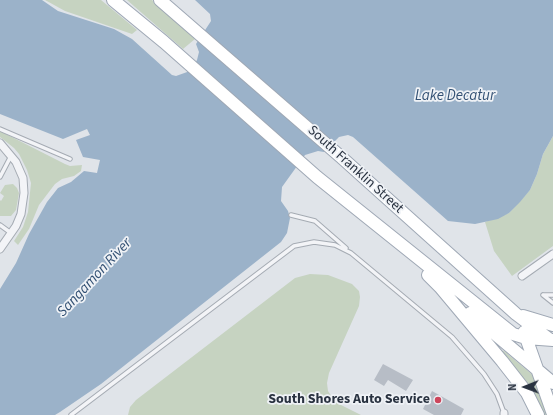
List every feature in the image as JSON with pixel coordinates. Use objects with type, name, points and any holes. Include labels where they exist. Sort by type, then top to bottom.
[{"type":"main road","points":[[113,0],[164,42],[317,177],[513,334],[526,338],[552,340]]},
{"type":"main road","name":"South Franklin Street","points":[[160,0],[341,156],[516,314],[552,340]]},
{"type":"main road","points":[[374,223],[440,287],[539,373],[553,383]]},
{"type":"main road","points":[[440,287],[527,393],[538,415]]},
{"type":"main road","points":[[516,314],[553,325]]},
{"type":"main road","points":[[516,314],[553,414]]},
{"type":"street","points":[[0,143],[12,155],[22,178],[24,193],[21,214],[12,233],[0,249]]},
{"type":"street","points":[[522,276],[553,254]]},
{"type":"lane","points":[[0,129],[70,159]]},
{"type":"lane","points":[[0,177],[12,155]]},
{"type":"lane","points":[[291,215],[315,221],[452,337],[469,355],[495,390],[504,414]]},
{"type":"lane","points":[[0,225],[12,233]]},
{"type":"lane","points":[[71,415],[294,246],[310,242],[322,242],[338,246],[351,253]]},
{"type":"lane","points":[[553,295],[543,295],[553,301]]},
{"type":"green space","points":[[45,0],[101,0],[137,30],[132,34],[65,11]]},
{"type":"green space","points":[[127,0],[152,0],[195,39],[183,49]]},
{"type":"green space","points":[[0,131],[65,164],[70,166],[82,165],[81,171],[74,176],[62,179],[55,184],[39,205],[29,229],[18,245],[14,241],[23,227],[28,212],[31,183],[27,170],[19,154],[0,137]]},
{"type":"green space","points":[[553,136],[553,246],[512,276],[494,251],[485,222],[509,213],[530,190],[543,154]]},
{"type":"green space","points":[[13,184],[19,193],[16,210],[11,216],[0,216],[0,200],[1,201],[4,196],[0,193],[5,185]]},
{"type":"green space","points":[[310,274],[328,275],[352,284],[359,291],[359,306],[329,373],[327,383],[328,391],[335,402],[361,415],[128,415],[130,407],[136,400],[295,278]]},
{"type":"green space","points":[[498,350],[504,351],[534,376],[547,415],[541,415]]},
{"type":"water","name":"Lake Decatur","points":[[0,0],[42,0],[58,11],[114,29],[132,39],[172,75],[176,76],[190,71],[197,60],[199,52],[196,44],[211,21],[210,14],[195,0],[553,0],[553,136],[543,154],[530,190],[520,202],[509,213],[498,219],[475,224],[448,221],[353,137],[348,135],[339,137],[324,152],[318,151],[305,155],[282,187],[281,201],[288,211],[290,218],[287,233],[281,242],[101,384],[60,412],[55,415],[0,415],[0,289],[16,263],[29,234],[47,202],[58,188],[71,182],[84,171],[97,173],[100,160],[83,157],[76,140],[90,135],[87,129],[63,139],[0,114]]},
{"type":"building","points":[[383,364],[413,380],[406,391],[388,380],[384,386],[374,380]]},
{"type":"building","name":"South Shores Auto Service","points":[[432,391],[464,409],[461,415],[434,415],[423,409]]},
{"type":"place","name":"South Shores Auto Service","points":[[438,400]]},
{"type":"water label","name":"Sangamon River","points":[[95,278]]}]
